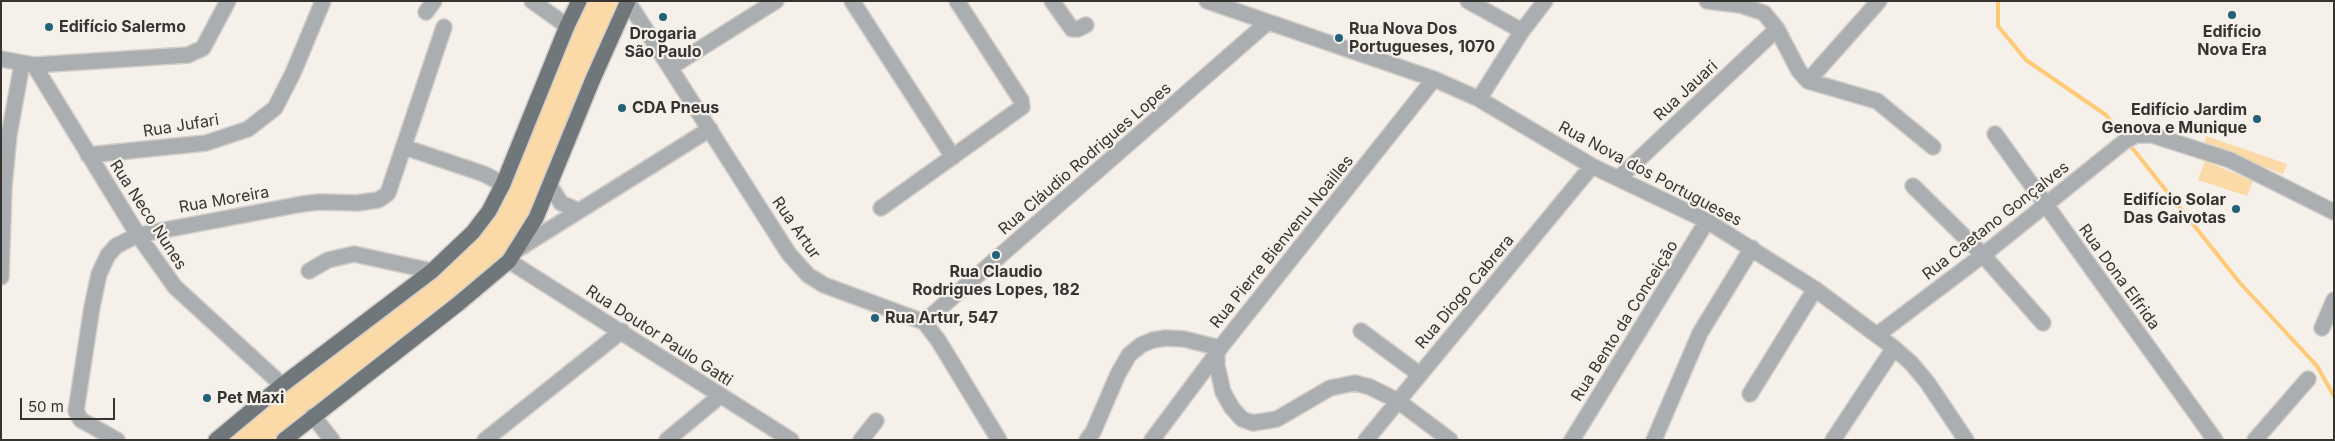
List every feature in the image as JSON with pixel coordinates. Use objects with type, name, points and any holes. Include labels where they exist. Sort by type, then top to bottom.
[{"type":"main road","points":[[216,440],[282,385],[432,271],[473,232],[489,211],[504,184],[567,26],[579,1]]},
{"type":"main road","points":[[284,440],[458,304],[512,256],[536,218],[593,79],[628,2]]},
{"type":"street","points":[[1,60],[28,64],[188,55],[203,48],[228,1]]},
{"type":"street","name":"Rua Jufari","points":[[88,155],[206,143],[248,129],[275,108],[293,73],[323,1]]},
{"type":"street","points":[[532,1],[567,26]]},
{"type":"street","points":[[671,67],[776,1]]},
{"type":"street","points":[[852,1],[954,157]]},
{"type":"street","points":[[881,208],[1022,106],[1021,100],[957,1]]},
{"type":"street","points":[[1052,1],[1072,29],[1078,29],[1086,25]]},
{"type":"street","name":"Rua Nova dos Portugueses","points":[[1207,1],[1434,79],[1479,98],[1592,166],[1707,221],[1815,290],[1894,348],[1911,363],[1927,382],[1966,440]]},
{"type":"street","points":[[1468,1],[1522,31]]},
{"type":"street","points":[[1479,98],[1522,31],[1545,1]]},
{"type":"street","points":[[1707,1],[1753,8],[1764,13],[1777,29],[1799,71],[1808,81],[1877,101],[1933,147]]},
{"type":"street","points":[[1808,81],[1879,1]]},
{"type":"street","name":"Rua Artur","points":[[628,2],[789,254],[808,275],[824,285],[924,322]]},
{"type":"street","name":"Rua Cláudio Rodrigues Lopes","points":[[924,322],[1268,22]]},
{"type":"street","name":"Rua Moreira","points":[[117,440],[78,417],[77,404],[99,274],[103,264],[116,246],[138,235],[302,204],[320,202],[358,203],[378,200],[388,193],[444,27]]},
{"type":"street","name":"Rua Jauari","points":[[1619,178],[1777,29]]},
{"type":"street","points":[[1,277],[4,186],[9,135],[28,64]]},
{"type":"street","name":"Rua Neco Nunes","points":[[28,64],[138,235],[180,293],[282,385]]},
{"type":"street","name":"Rua Pierre Bienvenu Noailles","points":[[1088,440],[1118,374],[1129,355],[1141,345],[1153,340],[1166,338],[1192,340],[1218,351],[1434,79]]},
{"type":"street","points":[[512,256],[579,211],[710,129]]},
{"type":"street","name":"Rua Dona Elfrida","points":[[1995,134],[2214,440]]},
{"type":"street","name":"Rua Caetano Gonçalves","points":[[1877,335],[1983,255],[2124,141],[2136,135],[2152,135],[2230,160],[2334,212]]},
{"type":"street","points":[[404,148],[484,174],[504,184]]},
{"type":"street","name":"Rua Diogo Cabrera","points":[[1366,440],[1592,166]]},
{"type":"street","points":[[550,186],[561,203],[579,211]]},
{"type":"street","points":[[1913,186],[1983,255],[2043,323]]},
{"type":"street","name":"Rua Bento da Conceição","points":[[1572,440],[1707,221]]},
{"type":"street","points":[[1654,440],[1700,333],[1752,248]]},
{"type":"street","points":[[309,271],[328,260],[354,254],[432,271]]},
{"type":"street","name":"Rua Doutor Paulo Gatti","points":[[512,256],[720,396],[790,440]]},
{"type":"street","points":[[1750,394],[1815,290]]},
{"type":"street","points":[[2322,328],[2334,300]]},
{"type":"street","points":[[924,322],[938,340],[999,440]]},
{"type":"street","points":[[485,440],[622,331]]},
{"type":"street","points":[[1361,331],[1419,374]]},
{"type":"street","points":[[1833,440],[1894,348]]},
{"type":"street","points":[[1218,351],[1223,392],[1232,408],[1242,419],[1253,424],[1277,419],[1330,388],[1355,383],[1370,387],[1398,401],[1450,440]]},
{"type":"street","points":[[1152,439],[1218,351]]},
{"type":"street","points":[[2255,440],[2308,379]]},
{"type":"street","points":[[671,439],[720,396]]},
{"type":"street","points":[[313,416],[332,440]]},
{"type":"street","points":[[861,440],[876,421]]},
{"type":"shaded area","points":[[586,1],[619,1],[531,215],[503,259],[450,303],[274,440],[226,440],[286,390],[433,279],[477,239],[505,199],[532,126]]},
{"type":"shaded area","points":[[2206,136],[2287,164],[2283,174],[2204,144]]},
{"type":"shaded area","points":[[2205,161],[2253,181],[2247,196],[2198,180]]},
{"type":"waterway","points":[[1998,1],[1998,26],[2026,60],[2106,115],[2123,137]]},
{"type":"waterway","points":[[2129,144],[2240,283],[2317,366],[2334,396]]},
{"type":"place","name":"Edifício Nova Era","points":[[2232,15]]},
{"type":"place","name":"Drogaria São Paulo","points":[[663,17]]},
{"type":"place","name":"Edifício Salermo","points":[[49,27]]},
{"type":"place","name":"Rua Nova Dos Portugueses, 1070","points":[[1339,38]]},
{"type":"place","name":"CDA Pneus","points":[[622,108]]},
{"type":"place","name":"Edifício Jardim Genova e Munique","points":[[2257,119]]},
{"type":"place","name":"Edifício Solar Das Gaivotas","points":[[2236,209]]},
{"type":"place","name":"Rua Claudio Rodrigues Lopes, 182","points":[[996,255]]},
{"type":"place","name":"Rua Artur, 547","points":[[875,318]]},
{"type":"place","name":"Pet Maxi","points":[[207,398]]}]
